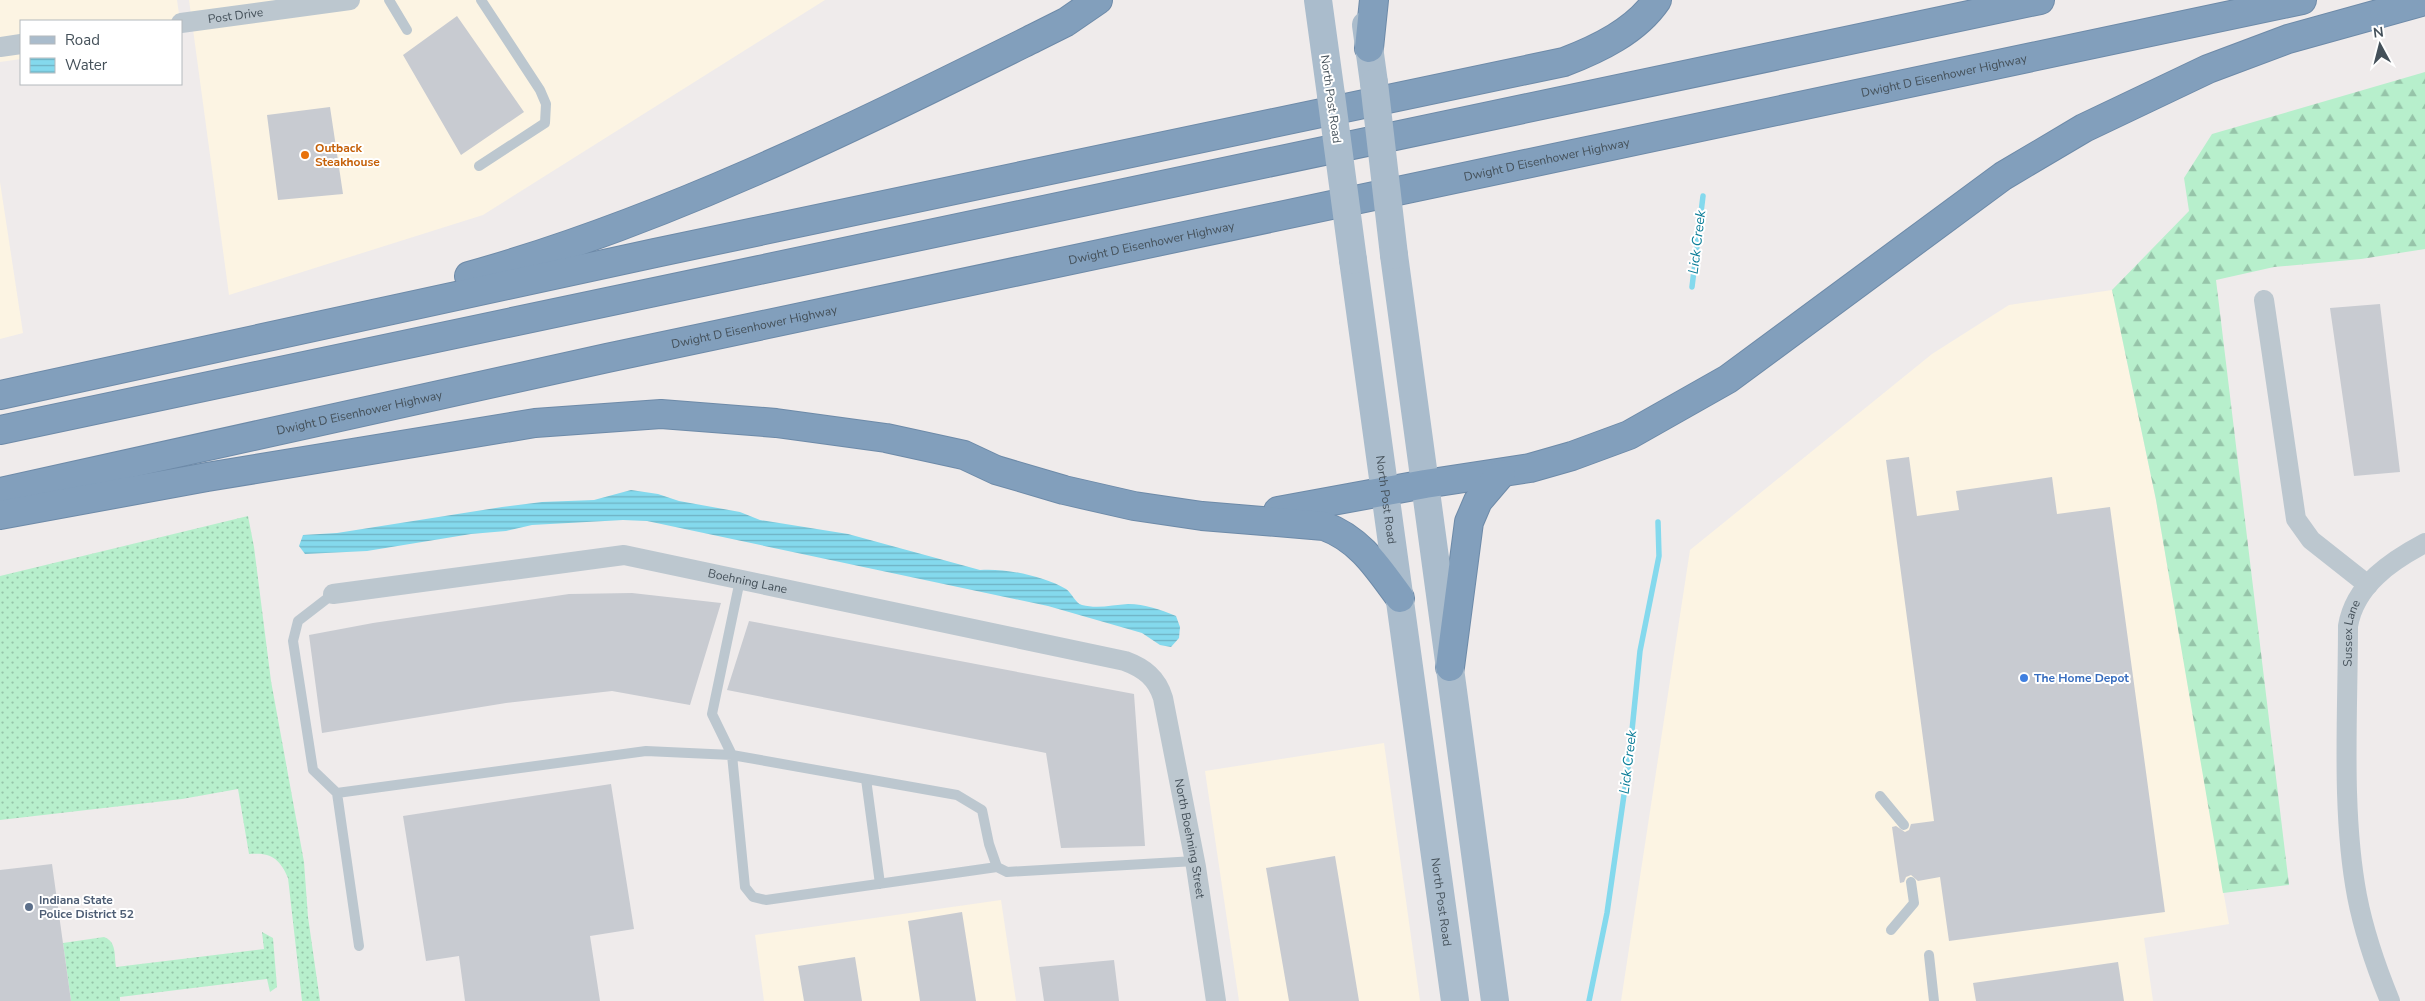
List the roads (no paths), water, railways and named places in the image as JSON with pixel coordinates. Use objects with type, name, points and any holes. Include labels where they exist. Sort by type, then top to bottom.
[{"type":"highway","points":[[159,359],[504,266],[664,210],[755,173],[841,134],[1066,22],[1098,0]]},
{"type":"highway","points":[[1369,48],[1374,0]]},
{"type":"highway","points":[[0,395],[159,359],[1564,62],[1592,51],[1625,31],[1650,11],[1657,0]]},
{"type":"highway","points":[[0,430],[2040,0]]},
{"type":"highway","name":"Dwight D Eisenhower Highway","points":[[0,492],[607,358],[2302,0]]},
{"type":"highway","points":[[1234,517],[1320,504],[1425,484],[1501,474],[1564,458],[1629,435],[1698,398],[1750,364],[2003,176],[2114,112],[2192,76],[2288,39],[2425,1]]},
{"type":"highway","points":[[0,515],[216,475],[535,423],[661,414],[776,423],[886,438],[964,455],[996,470],[1100,499],[1202,516],[1234,517],[1324,526],[1340,532],[1372,559],[1400,598]]},
{"type":"highway","points":[[1450,668],[1469,522],[1478,501],[1501,474]]},
{"type":"main road","name":"North Post Road","points":[[1318,0],[1455,1001]]},
{"type":"main road","points":[[1362,0],[1374,83],[1394,255],[1495,1001]]},
{"type":"street","name":"Post Drive","points":[[182,23],[350,0]]},
{"type":"street","points":[[0,47],[20,44]]},
{"type":"street","name":"Sussex Lane","points":[[2264,300],[2296,519],[2310,540],[2368,585],[2351,614],[2348,626],[2349,825],[2353,869],[2362,920],[2390,1001]]},
{"type":"street","points":[[2368,585],[2384,568],[2425,543]]},
{"type":"street","name":"Boehning Lane","points":[[334,594],[624,555],[1125,661],[1141,668],[1154,679]]},
{"type":"street","name":"North Boehning Street","points":[[1154,679],[1163,698],[1195,861],[1216,1001]]},
{"type":"lane","points":[[389,0],[407,30]]},
{"type":"lane","points":[[479,166],[545,122],[546,104],[540,90],[481,0]]},
{"type":"lane","points":[[740,580],[712,714],[732,755],[745,887],[753,897],[766,900],[996,867],[1007,872],[1195,861]]},
{"type":"lane","points":[[334,594],[298,621],[293,641],[313,770],[337,793],[360,946]]},
{"type":"lane","points":[[337,793],[646,751],[732,755],[957,795],[982,810],[996,867]]},
{"type":"lane","points":[[866,779],[880,884]]},
{"type":"lane","points":[[1880,796],[1904,825]]},
{"type":"lane","points":[[1890,930],[1914,904],[1911,882]]},
{"type":"lane","points":[[1929,955],[1934,1001]]},
{"type":"water","points":[[631,490],[740,512],[760,520],[848,534],[980,570],[1001,570],[1036,577],[1066,589],[1082,605],[1099,607],[1128,604],[1153,608],[1176,616],[1180,627],[1179,638],[1171,647],[1160,645],[1142,633],[1048,606],[647,521],[623,520],[532,525],[506,531],[471,534],[367,551],[305,554],[299,546],[303,535],[337,533],[542,502],[594,500]]},
{"type":"waterway","name":"Lick Creek","points":[[1692,287],[1703,196]]},
{"type":"waterway","name":"Lick Creek","points":[[1589,1001],[1607,913],[1629,760],[1640,651],[1659,556],[1658,522]]},
{"type":"place","name":"Outback Steakhouse","points":[[305,155]]},
{"type":"place","name":"The Home Depot","points":[[2024,678]]},
{"type":"place","name":"Indiana State Police District 52","points":[[29,907]]}]
